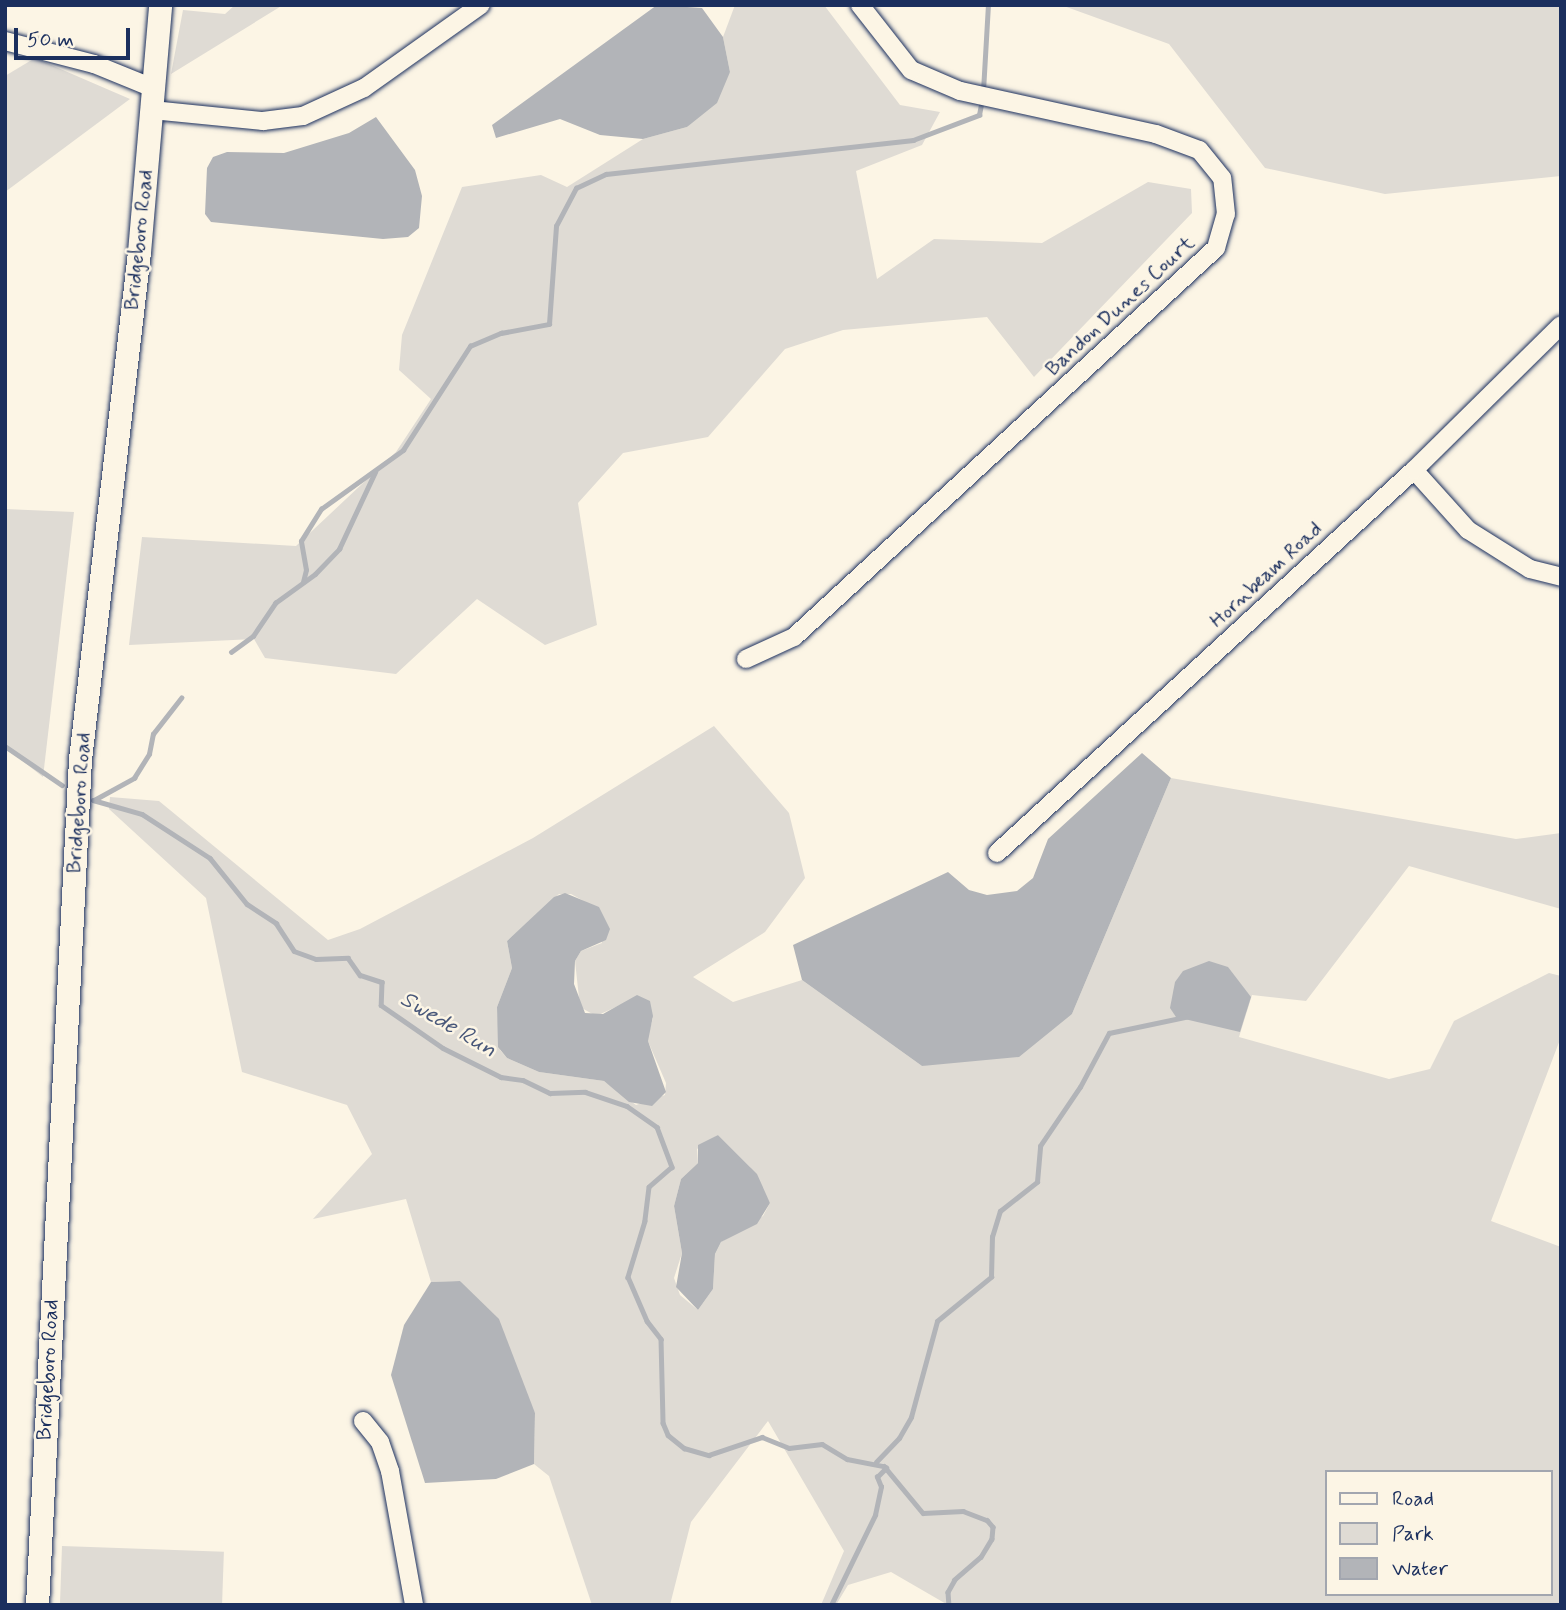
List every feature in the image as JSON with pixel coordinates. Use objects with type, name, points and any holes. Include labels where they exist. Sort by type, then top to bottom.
[{"type":"main road","name":"Bridgeboro Road","points":[[37,1605],[80,760],[160,5]]},
{"type":"street","points":[[5,41],[94,64],[152,99],[263,121],[303,116],[364,88],[481,5]]},
{"type":"street","name":"Bandon Dunes Court","points":[[746,659],[794,637],[1216,248],[1226,214],[1222,178],[1199,150],[1156,134],[947,86],[911,71],[860,5]]},
{"type":"street","name":"Hornbeam Road","points":[[997,853],[1414,470],[1561,325]]},
{"type":"street","points":[[1414,470],[1468,530],[1530,569],[1561,577]]},
{"type":"street","points":[[363,1421],[380,1442],[390,1471],[414,1605]]},
{"type":"green space","points":[[235,5],[283,5],[171,74],[183,10],[225,14]]},
{"type":"green space","points":[[735,5],[824,5],[900,105],[940,112],[922,145],[856,171],[877,279],[934,239],[1042,243],[1148,182],[1191,189],[1192,213],[1034,377],[987,317],[843,330],[785,349],[708,437],[623,453],[578,503],[597,625],[545,645],[477,599],[396,674],[265,658],[254,639],[129,645],[142,537],[296,546],[396,452],[431,399],[399,370],[402,335],[462,187],[541,175],[567,187],[643,139],[687,127],[730,72],[723,37]]},
{"type":"green space","points":[[1061,5],[1561,5],[1561,176],[1385,194],[1265,168],[1169,44]]},
{"type":"green space","points":[[35,58],[130,99],[5,192],[5,76]]},
{"type":"green space","points":[[5,509],[74,512],[43,777],[5,747]]},
{"type":"green space","points":[[714,726],[789,813],[805,878],[765,932],[693,977],[733,1002],[802,980],[922,1066],[1072,1014],[1171,778],[1516,839],[1561,833],[1561,909],[1409,866],[1306,1001],[1252,995],[1239,1037],[1389,1079],[1430,1069],[1454,1021],[1549,973],[1561,976],[1561,1037],[1491,1221],[1561,1247],[1561,1605],[948,1605],[891,1572],[848,1585],[836,1605],[821,1605],[844,1551],[768,1421],[691,1522],[670,1605],[592,1605],[549,1476],[534,1464],[535,1413],[460,1281],[431,1282],[406,1199],[313,1219],[372,1154],[347,1105],[242,1072],[206,898],[109,809],[110,797],[159,801],[328,940],[360,929],[533,838]],"holes":[[[559,894],[571,894],[593,906],[602,943],[581,951],[575,961],[580,1007],[596,1016],[627,1002],[653,1018],[647,1039],[666,1083],[665,1095],[636,1105],[604,1081],[539,1072],[507,1058],[500,1050],[497,1007],[512,968],[507,941]],[[718,1135],[750,1167],[770,1203],[763,1216],[721,1242],[715,1254],[713,1289],[698,1310],[680,1295],[674,1278],[682,1253],[674,1206],[681,1179],[698,1163],[697,1149]]]},
{"type":"green space","points":[[62,1546],[224,1552],[222,1605],[60,1605]]},
{"type":"water","points":[[657,5],[702,8],[723,37],[730,72],[717,103],[687,127],[643,139],[600,135],[560,119],[496,138],[492,125]]},
{"type":"water","points":[[376,117],[415,170],[422,196],[419,228],[408,237],[383,239],[211,222],[205,214],[207,168],[213,157],[227,152],[284,153],[349,133]]},
{"type":"water","points":[[1142,753],[1171,778],[1072,1014],[1019,1057],[922,1066],[802,980],[793,945],[948,872],[969,890],[987,895],[1017,891],[1033,878],[1048,839]]},
{"type":"water","points":[[565,893],[599,907],[610,929],[606,940],[581,951],[575,961],[574,984],[585,1013],[603,1014],[637,995],[650,1001],[653,1016],[648,1041],[666,1092],[652,1106],[629,1102],[604,1081],[539,1072],[507,1058],[498,1047],[497,1007],[512,968],[507,941],[554,897]]},
{"type":"water","points":[[1209,961],[1228,967],[1251,997],[1240,1032],[1176,1017],[1170,1008],[1175,982],[1183,971]]},
{"type":"water","points":[[718,1135],[757,1174],[770,1203],[757,1224],[721,1242],[715,1254],[713,1289],[698,1310],[676,1287],[682,1253],[674,1206],[681,1179],[698,1163],[698,1145]]},
{"type":"water","points":[[460,1281],[499,1319],[535,1413],[534,1464],[496,1479],[425,1483],[391,1375],[404,1325],[431,1282]]},
{"type":"waterway","points":[[983,91],[988,5]]},
{"type":"waterway","points":[[303,582],[306,570],[301,541],[321,509],[403,450],[470,346],[501,333],[549,324],[556,226],[576,188],[606,174],[913,140],[979,115],[982,100]]},
{"type":"waterway","points":[[231,652],[253,636],[275,603],[315,574],[339,549],[375,472]]},
{"type":"waterway","points":[[94,800],[134,778],[149,754],[153,734],[181,698]]},
{"type":"waterway","name":"Swede Run","points":[[5,746],[62,785]]},
{"type":"waterway","name":"Swede Run","points":[[93,800],[142,814],[210,858],[247,904],[276,923],[294,951],[316,959],[348,958],[360,975],[382,982],[381,1005],[443,1048],[501,1077],[523,1080],[550,1093],[585,1092],[627,1106],[657,1127],[672,1167],[649,1187],[645,1221],[628,1277],[647,1321],[661,1339],[663,1423],[668,1435],[684,1448],[709,1455],[762,1437],[789,1448],[822,1444],[847,1459],[884,1466],[923,1513],[963,1511],[987,1520],[993,1527],[992,1539],[981,1557],[955,1580],[948,1592],[949,1605]]},
{"type":"waterway","points":[[876,1462],[899,1438],[911,1417],[937,1321],[991,1277],[992,1237],[1000,1211],[1037,1182],[1040,1146],[1080,1087],[1109,1033],[1190,1016]]},
{"type":"waterway","points":[[831,1605],[875,1515],[881,1487],[877,1477],[886,1468]]}]
